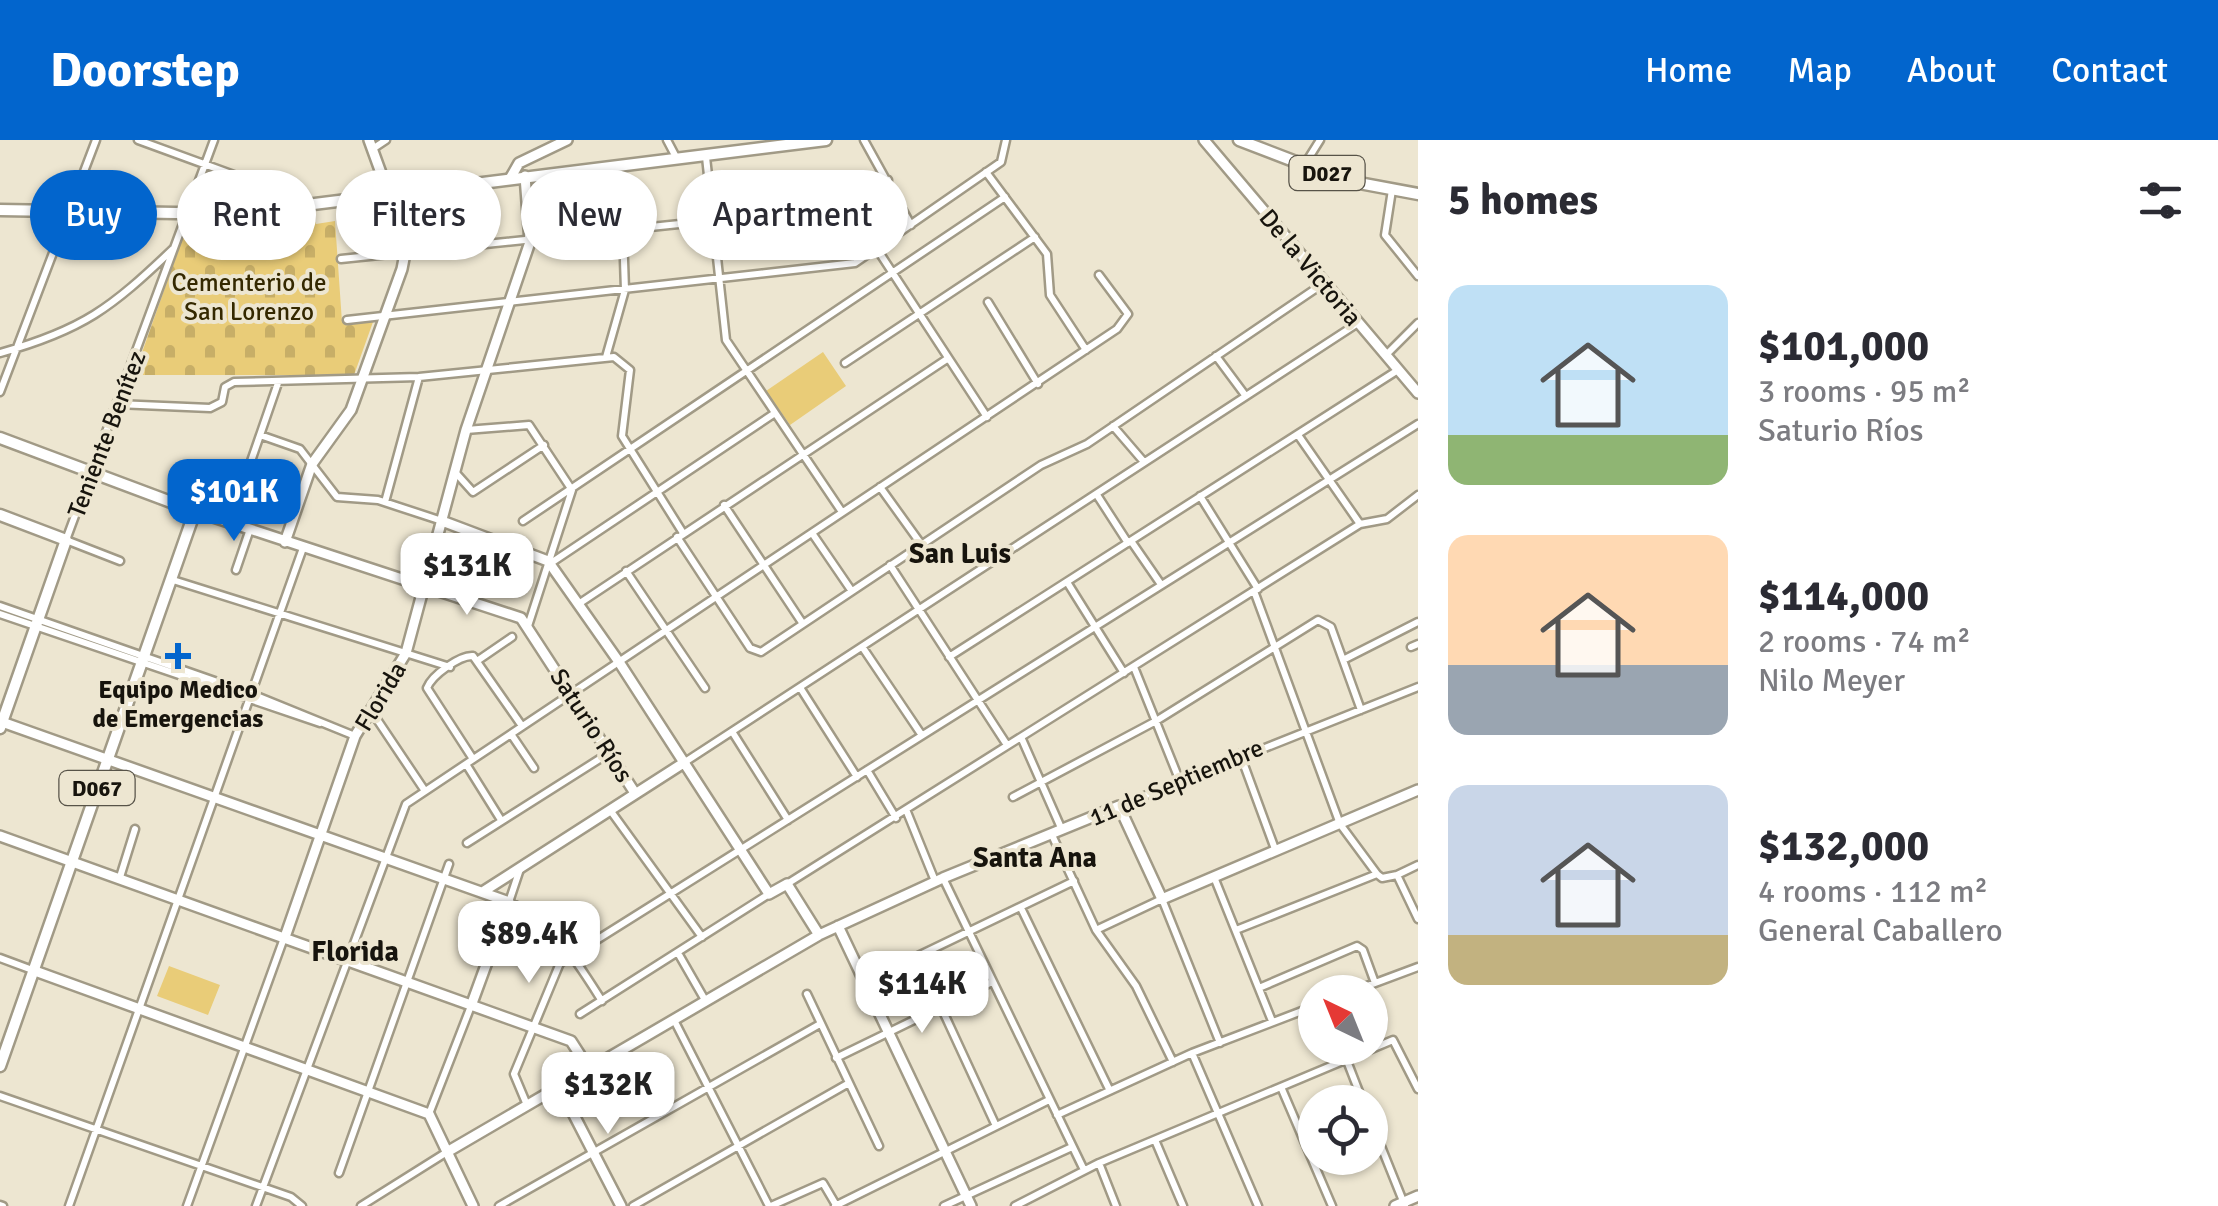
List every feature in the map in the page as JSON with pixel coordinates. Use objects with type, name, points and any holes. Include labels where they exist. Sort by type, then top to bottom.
[{"type":"main road","points":[[582,170],[706,157],[764,144],[826,140]]},
{"type":"main road","name":"D027","points":[[1239,140],[1343,180],[1418,194]]},
{"type":"main road","points":[[501,179],[521,177]]},
{"type":"main road","points":[[0,210],[30,211]]},
{"type":"main road","name":"Saturio Ríos","points":[[0,438],[195,511]]},
{"type":"main road","name":"D067","points":[[0,1066],[195,511]]},
{"type":"main road","points":[[0,515],[66,540]]},
{"type":"main road","name":"Teniente Benítez","points":[[1,724],[66,540]]},
{"type":"street","points":[[84,170],[96,140]]},
{"type":"street","points":[[138,140],[223,170]]},
{"type":"street","name":"Teniente Benítez","points":[[203,170],[214,140]]},
{"type":"street","points":[[379,170],[372,144],[386,140]]},
{"type":"street","points":[[511,178],[519,163],[567,140]]},
{"type":"street","points":[[667,140],[678,160]]},
{"type":"street","points":[[864,140],[882,170]]},
{"type":"street","points":[[908,226],[1001,162],[1006,140]]},
{"type":"street","name":"De la Victoria","points":[[1204,140],[1418,393]]},
{"type":"street","points":[[1305,164],[1320,140]]},
{"type":"street","points":[[706,157],[707,170]]},
{"type":"street","points":[[986,172],[1050,262],[1050,295],[1086,350]]},
{"type":"street","points":[[1392,190],[1386,235],[1418,276]]},
{"type":"street","points":[[523,521],[1005,197]]},
{"type":"street","points":[[908,218],[911,224]]},
{"type":"street","points":[[845,363],[1035,237]]},
{"type":"street","points":[[0,353],[66,334],[100,315],[177,246]]},
{"type":"street","name":"Teniente Benítez","points":[[66,540],[177,248]]},
{"type":"street","points":[[0,392],[50,260]]},
{"type":"street","points":[[285,542],[312,464],[345,421],[405,260]]},
{"type":"street","name":"Florida","points":[[187,1206],[355,736],[406,653],[466,430],[524,260]]},
{"type":"street","points":[[606,357],[626,290],[624,260]]},
{"type":"street","points":[[718,260],[726,340],[842,512]]},
{"type":"street","points":[[347,320],[860,260]]},
{"type":"street","points":[[884,260],[987,417]]},
{"type":"street","points":[[256,1206],[400,810],[1038,384],[1126,321],[1128,314],[1100,275]]},
{"type":"street","points":[[117,404],[210,408],[222,402],[226,387],[234,382],[419,377],[618,358],[630,370],[622,426],[630,450],[717,598],[755,652],[1041,465],[1114,426],[1324,283]]},
{"type":"street","points":[[988,302],[1038,384]]},
{"type":"street","points":[[484,891],[801,690],[1358,323]]},
{"type":"street","points":[[1386,355],[1418,323]]},
{"type":"street","points":[[1216,356],[1245,395]]},
{"type":"street","points":[[580,603],[947,359]]},
{"type":"street","points":[[949,657],[1398,370]]},
{"type":"street","points":[[384,502],[419,377]]},
{"type":"street","points":[[230,522],[278,383]]},
{"type":"street","points":[[550,564],[774,412]]},
{"type":"street","points":[[526,1106],[514,1074],[555,971],[570,955],[1418,424]]},
{"type":"street","points":[[466,430],[529,425],[572,490],[528,626]]},
{"type":"street","points":[[1114,426],[1144,462]]},
{"type":"street","points":[[260,435],[300,449],[337,497],[384,502],[542,556],[580,603],[769,894]]},
{"type":"street","points":[[1298,435],[1360,524]]},
{"type":"street","points":[[454,472],[473,492],[544,445]]},
{"type":"street","points":[[880,487],[921,544]]},
{"type":"street","points":[[580,1014],[1360,524],[1387,518],[1418,495]]},
{"type":"street","points":[[1097,496],[1160,584]]},
{"type":"street","points":[[1200,496],[1256,590],[1340,824],[1382,878],[1418,865]]},
{"type":"street","points":[[724,506],[803,624]]},
{"type":"street","name":"Saturio Ríos","points":[[195,511],[506,610],[528,626],[636,793]]},
{"type":"street","points":[[236,570],[250,530]]},
{"type":"street","points":[[812,534],[850,590]]},
{"type":"street","points":[[66,540],[120,561]]},
{"type":"street","points":[[69,1206],[304,548]]},
{"type":"street","points":[[890,565],[1007,745]]},
{"type":"street","points":[[626,571],[705,688]]},
{"type":"street","points":[[173,580],[450,667]]},
{"type":"street","points":[[1067,582],[1124,672]]},
{"type":"street","points":[[0,606],[36,623]]},
{"type":"street","points":[[0,614],[36,623],[355,736]]},
{"type":"street","points":[[1013,798],[1156,721],[1276,644],[1323,619],[1332,627],[1361,710]]},
{"type":"street","points":[[1344,660],[1418,622]]},
{"type":"street","points":[[477,661],[512,637]]},
{"type":"street","points":[[863,648],[921,734]]},
{"type":"street","points":[[501,820],[427,688],[430,680],[468,654],[522,726]]},
{"type":"street","points":[[1134,667],[1180,779]]},
{"type":"street","name":"11 de Septiembre","points":[[361,1206],[819,935],[939,880],[1240,754],[1418,686]]},
{"type":"street","points":[[801,690],[857,777]]},
{"type":"street","points":[[370,710],[424,791]]},
{"type":"street","points":[[1,724],[215,795],[509,902],[544,920],[602,1001]]},
{"type":"street","points":[[732,733],[788,820]]},
{"type":"street","points":[[511,734],[534,768]]},
{"type":"street","points":[[1022,736],[1062,830]]},
{"type":"street","points":[[467,842],[610,752]]},
{"type":"street","points":[[1240,754],[1275,849]]},
{"type":"street","points":[[867,770],[896,818]]},
{"type":"street","points":[[1096,930],[1418,790]]},
{"type":"street","points":[[1119,806],[1162,899],[1220,1043]]},
{"type":"street","points":[[610,810],[702,937]]},
{"type":"street","points":[[906,812],[970,932],[1084,1170]]},
{"type":"street","points":[[120,877],[135,829]]},
{"type":"street","points":[[1052,835],[1096,930],[1136,986],[1173,1062]]},
{"type":"street","points":[[0,836],[571,1042],[589,1069]]},
{"type":"street","points":[[339,1173],[449,864]]},
{"type":"street","points":[[429,1114],[520,868]]},
{"type":"street","points":[[1236,930],[1377,874]]},
{"type":"street","points":[[1397,874],[1418,919]]},
{"type":"street","points":[[1214,877],[1272,1022]]},
{"type":"street","points":[[866,981],[1074,881]]},
{"type":"street","points":[[787,884],[819,935]]},
{"type":"street","points":[[1021,908],[1109,1090]]},
{"type":"street","points":[[838,926],[971,1206]]},
{"type":"street","points":[[1259,988],[1357,946],[1363,950],[1372,975]]},
{"type":"street","points":[[678,953],[705,1000]]},
{"type":"street","points":[[0,958],[429,1114],[473,1206]]},
{"type":"street","points":[[1388,978],[1418,967]]},
{"type":"street","points":[[836,1058],[992,982]]},
{"type":"street","points":[[807,994],[879,1146]]},
{"type":"street","points":[[941,1006],[996,1126]]},
{"type":"street","points":[[1057,1115],[1192,1053],[1298,1012]]},
{"type":"street","points":[[674,1018],[770,1206],[823,1183],[836,1206],[1048,1100]]},
{"type":"street","points":[[499,1206],[820,1024]]},
{"type":"street","points":[[1388,1044],[1397,1041],[1418,1089]]},
{"type":"street","points":[[1192,1053],[1258,1206]]},
{"type":"street","points":[[1014,1206],[1099,1163],[1334,1065]]},
{"type":"street","points":[[633,1206],[849,1083]]},
{"type":"street","points":[[560,1086],[621,1206]]},
{"type":"street","points":[[1280,1087],[1332,1206]]},
{"type":"street","points":[[0,1096],[292,1197],[302,1206]]},
{"type":"street","points":[[1154,1140],[1183,1206]]},
{"type":"street","points":[[944,1206],[1072,1146]]},
{"type":"street","points":[[1099,1163],[1116,1206]]},
{"type":"street","points":[[1388,1169],[1401,1205],[1418,1196]]},
{"type":"green space","name":"Cementerio de San Lorenzo","points":[[335,221],[342,322],[373,322],[354,375],[134,375],[177,254],[177,260],[316,260],[316,224]]},
{"type":"green space","points":[[823,352],[846,386],[790,425],[766,391]]},
{"type":"green space","points":[[169,966],[220,985],[208,1015],[157,996]]},
{"type":"place","name":"Equipo Medico de Emergencias","points":[[178,656]]},
{"type":"district","name":"San Luis","points":[[960,553]]},
{"type":"district","name":"Santa Ana","points":[[1035,857]]},
{"type":"district","name":"Florida","points":[[355,951]]}]
